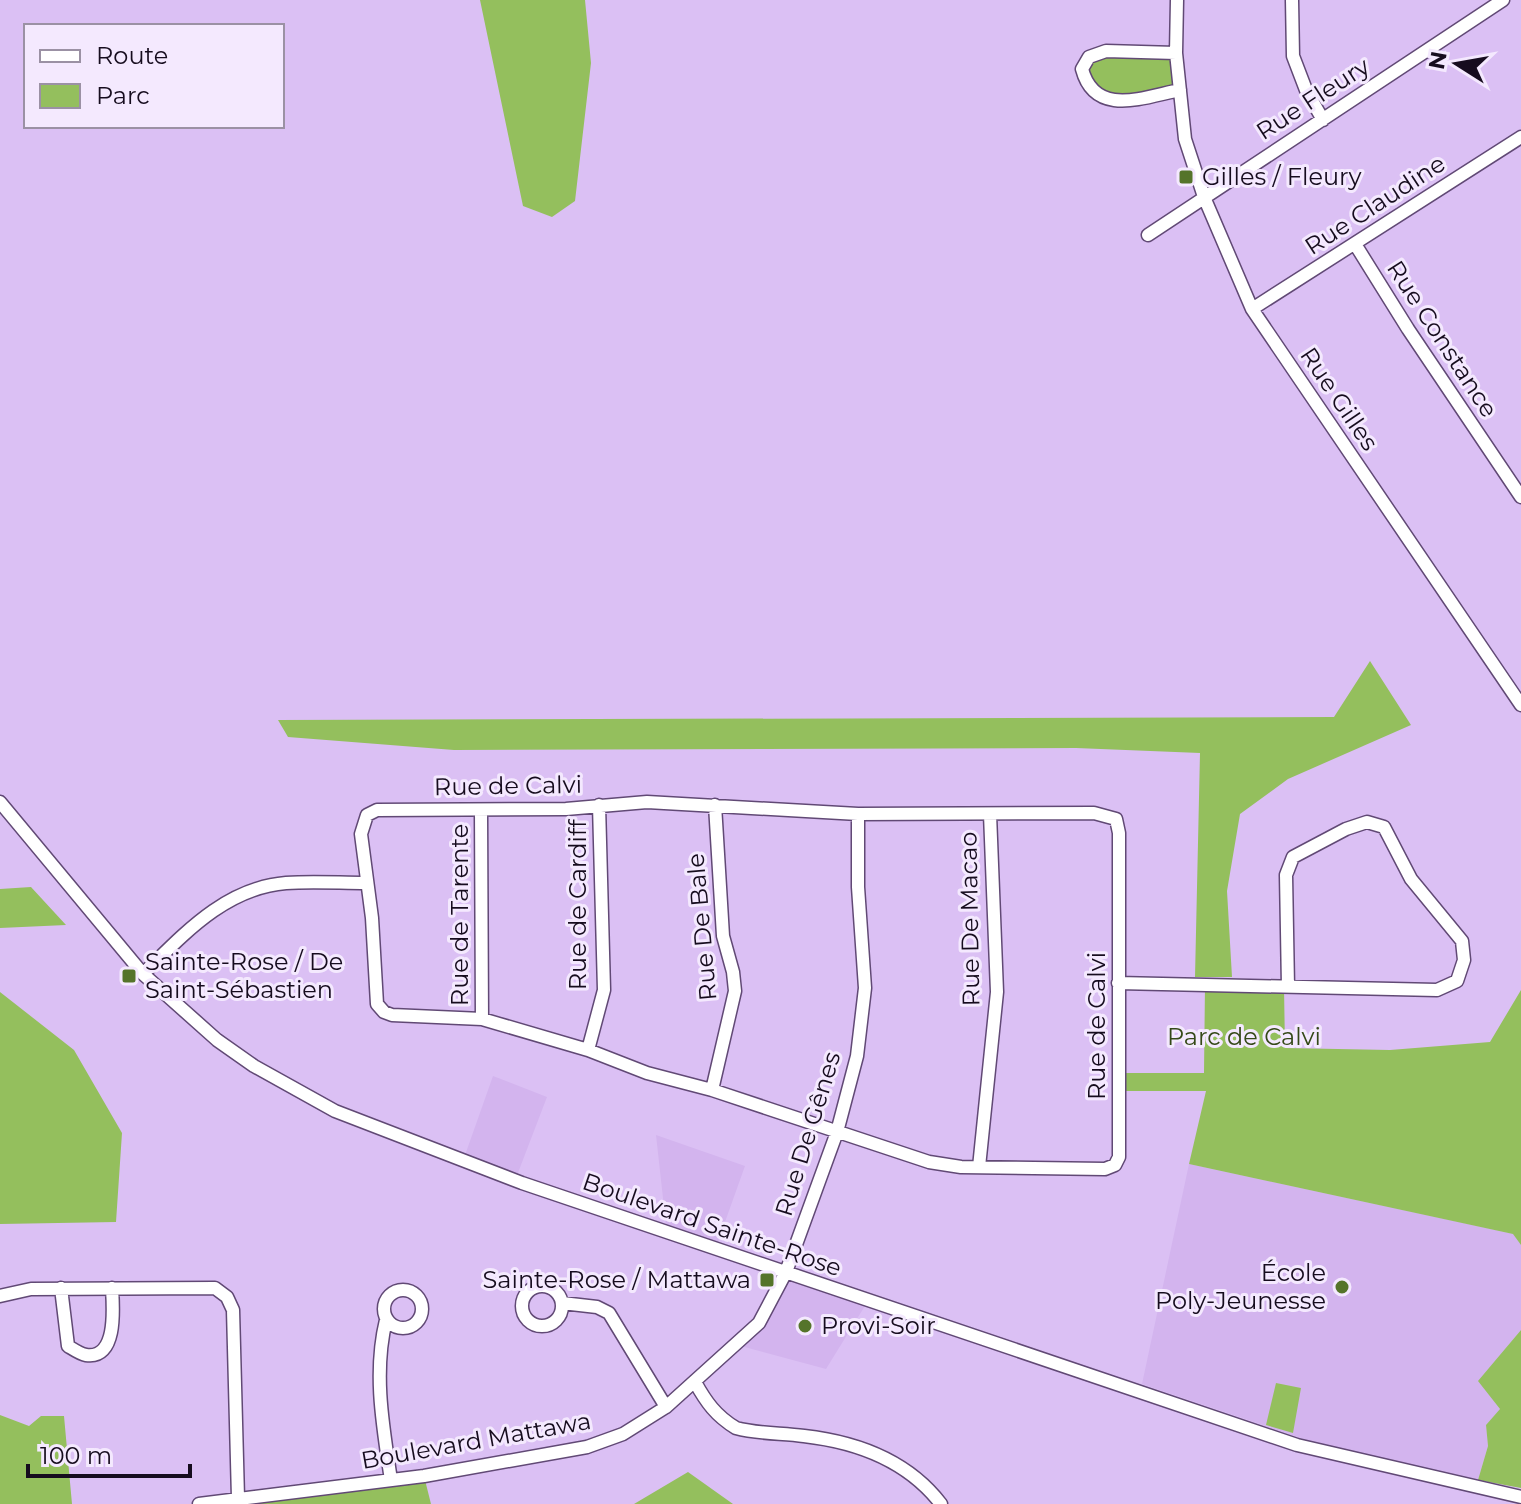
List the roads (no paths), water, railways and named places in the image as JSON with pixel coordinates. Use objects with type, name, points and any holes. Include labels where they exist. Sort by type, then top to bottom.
[{"type":"street","name":"Rue Gilles","points":[[1177,0],[1176,53],[1185,139],[1204,197],[1252,309],[1516,686],[1521,705]]},
{"type":"street","points":[[1292,0],[1293,56],[1306,90],[1323,120]]},
{"type":"street","name":"Rue Fleury","points":[[1148,235],[1503,0]]},
{"type":"street","points":[[1176,53],[1106,51],[1089,57],[1082,69],[1086,83],[1101,98],[1125,101],[1180,90]]},
{"type":"street","name":"Rue Claudine","points":[[1252,309],[1521,137]]},
{"type":"street","name":"Rue Constance","points":[[1355,244],[1521,497]]},
{"type":"street","name":"Boulevard Sainte-Rose","points":[[0,802],[143,974],[217,1040],[254,1066],[335,1111],[522,1183],[1292,1444],[1521,1497]]},
{"type":"street","name":"Rue de Calvi","points":[[674,802],[858,814],[1094,813],[1116,819],[1119,833],[1119,1157],[1115,1165],[1105,1169],[979,1167],[929,1162],[712,1090],[647,1073],[588,1050],[482,1019],[392,1015],[384,1012],[377,1004],[375,991],[372,918],[361,834],[367,815],[377,810],[481,811],[599,805],[674,802]]},
{"type":"street","name":"Rue de Cardiff","points":[[588,1050],[604,990],[599,805]]},
{"type":"street","name":"Rue De Bale","points":[[712,1090],[735,991],[723,936],[715,805]]},
{"type":"street","name":"Rue de Tarente","points":[[481,811],[482,1019]]},
{"type":"street","name":"Rue De Gênes","points":[[786,1272],[837,1132],[857,1056],[865,988],[858,887],[858,814]]},
{"type":"street","name":"Rue De Macao","points":[[979,1167],[997,992],[990,814]]},
{"type":"street","points":[[1118,983],[1288,987],[1437,990],[1457,981],[1464,960],[1462,941],[1411,879],[1384,827],[1367,822],[1356,825],[1293,857],[1286,875],[1288,987]]},
{"type":"street","points":[[143,974],[198,921],[241,895],[285,883],[366,883]]},
{"type":"street","name":"Boulevard Mattawa","points":[[199,1504],[391,1480],[587,1447],[623,1434],[666,1407],[759,1323],[786,1272]]},
{"type":"street","points":[[61,1288],[68,1346],[86,1355],[99,1353],[105,1347],[114,1326],[112,1288]]},
{"type":"street","points":[[0,1296],[31,1289],[215,1288],[227,1297],[233,1310],[238,1498]]},
{"type":"street","points":[[562,1303],[597,1307],[609,1313],[666,1407]]},
{"type":"street","points":[[386,1320],[379,1400],[391,1480]]},
{"type":"street","points":[[695,1382],[708,1406],[736,1428],[843,1443],[879,1455],[906,1469],[941,1504]]},
{"type":"place","name":"Gilles / Fleury","points":[[1186,177]]},
{"type":"place","name":"Sainte-Rose / De Saint-Sébastien","points":[[129,976]]},
{"type":"place","name":"Sainte-Rose / Mattawa","points":[[767,1280]]},
{"type":"place","name":"École Poly-Jeunesse","points":[[1342,1287]]},
{"type":"place","name":"Provi-Soir","points":[[805,1326]]},
{"type":"park label","name":"Parc de Calvi","points":[[1244,1037]]}]
